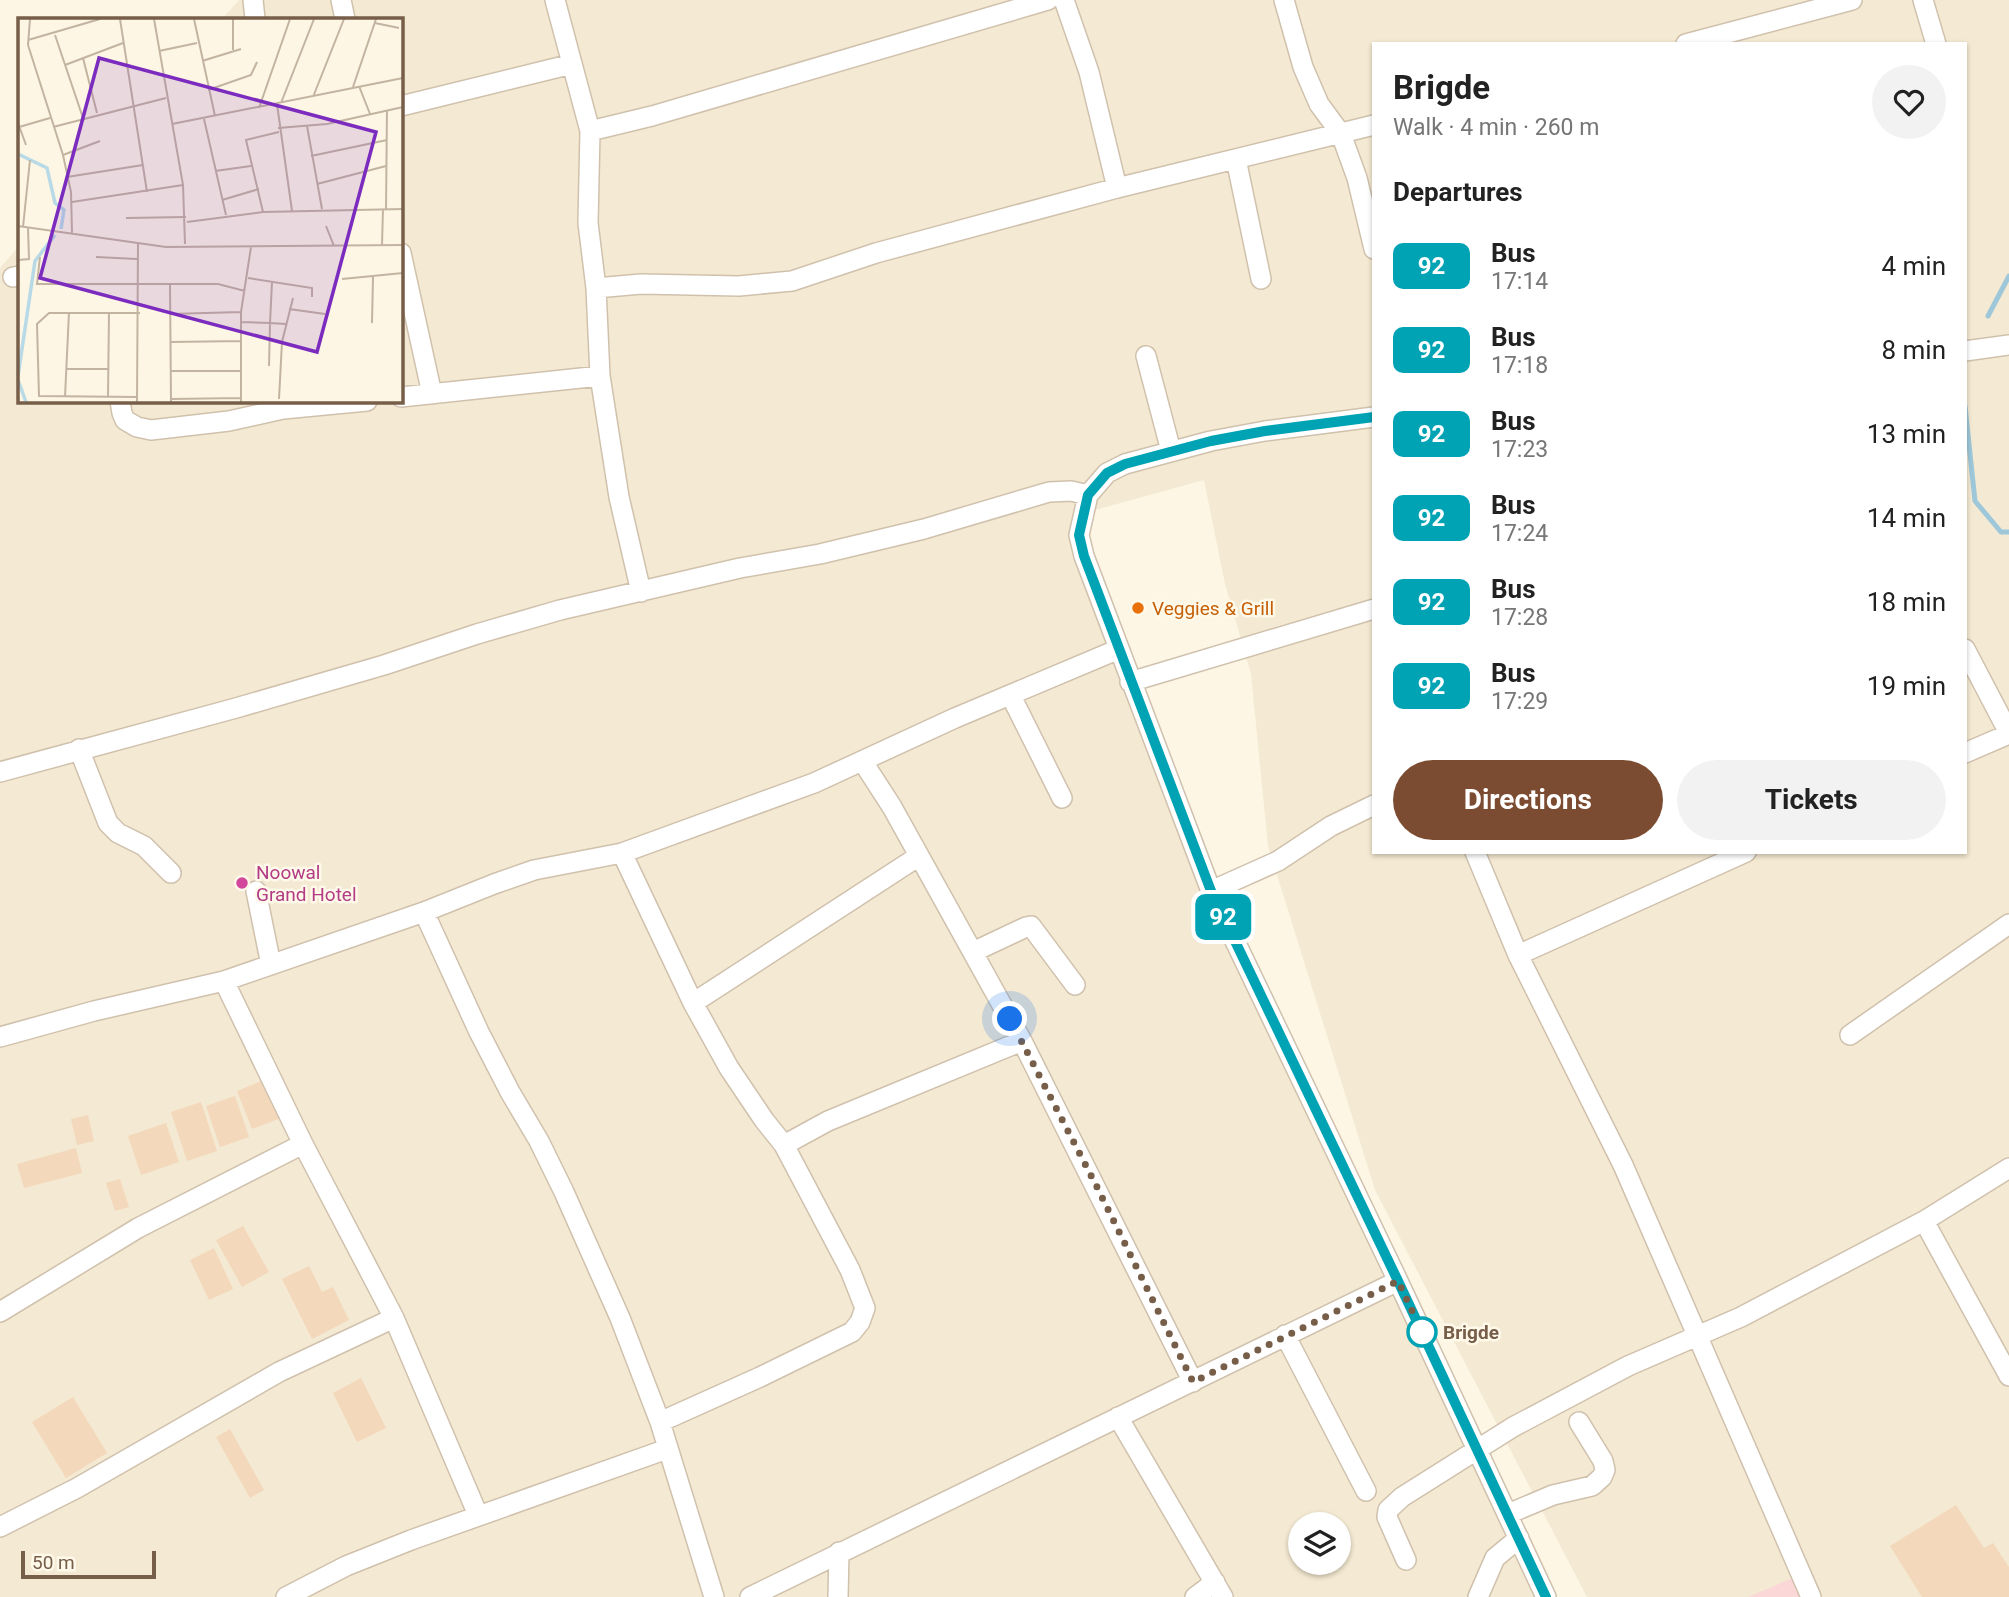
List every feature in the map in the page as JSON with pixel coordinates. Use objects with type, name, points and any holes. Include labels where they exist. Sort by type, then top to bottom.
[{"type":"street","points":[[253,0],[255,18]]},
{"type":"street","points":[[341,0],[345,18]]},
{"type":"street","points":[[555,0],[590,131],[587,223],[596,288],[600,376],[617,485],[640,592]]},
{"type":"street","points":[[590,131],[652,116],[1048,0]]},
{"type":"street","points":[[1064,0],[1089,72],[1117,188]]},
{"type":"street","points":[[1284,0],[1313,92],[1341,134],[1357,178],[1372,241]]},
{"type":"street","points":[[1694,42],[1853,0]]},
{"type":"street","points":[[1923,0],[1935,42]]},
{"type":"street","points":[[402,106],[572,64]]},
{"type":"street","points":[[596,288],[641,284],[739,286],[792,281],[876,253],[1117,188],[1372,126]]},
{"type":"street","points":[[1236,159],[1261,279]]},
{"type":"street","points":[[402,258],[432,394]]},
{"type":"street","points":[[1967,351],[2009,345]]},
{"type":"street","points":[[1146,356],[1171,451]]},
{"type":"street","points":[[402,397],[600,376]]},
{"type":"street","points":[[120,402],[125,420],[150,429],[229,421],[283,409],[356,402]]},
{"type":"street","points":[[1372,417],[1265,431],[1125,464],[1107,473],[1088,495],[1079,535],[1084,556],[1130,682],[1211,891],[1546,1597]]},
{"type":"street","points":[[0,772],[290,693],[560,610],[924,529],[1049,492],[1071,491],[1088,495]]},
{"type":"street","points":[[1130,682],[1372,610]]},
{"type":"street","points":[[0,1037],[94,1011],[225,981],[424,912],[534,870],[622,853],[814,783],[955,718],[1119,649]]},
{"type":"street","points":[[1967,653],[2009,733],[1967,753]]},
{"type":"street","points":[[1011,696],[1062,798]]},
{"type":"street","points":[[79,749],[108,822],[118,833],[144,846],[170,873]]},
{"type":"street","points":[[863,762],[892,807],[1022,1041],[1193,1382]]},
{"type":"street","points":[[1211,891],[1254,873],[1331,826],[1372,806]]},
{"type":"street","points":[[622,853],[693,1003],[729,1068],[784,1145],[849,1270],[864,1308],[860,1322],[852,1332],[660,1422]]},
{"type":"street","points":[[1476,854],[1518,955],[1623,1165],[1811,1597]]},
{"type":"street","points":[[1518,955],[1742,854]]},
{"type":"street","points":[[693,1003],[919,856]]},
{"type":"street","points":[[256,891],[271,965]]},
{"type":"street","points":[[424,912],[479,1032],[564,1192],[620,1318],[660,1422],[714,1597]]},
{"type":"street","points":[[1850,1035],[2009,924]]},
{"type":"street","points":[[973,952],[1031,926],[1075,985]]},
{"type":"street","points":[[225,981],[303,1144],[394,1318],[478,1515]]},
{"type":"street","points":[[784,1145],[828,1121],[1022,1041]]},
{"type":"street","points":[[0,1311],[138,1228],[303,1144]]},
{"type":"street","points":[[1406,1560],[1388,1522],[1388,1510],[1402,1497],[1479,1451],[1513,1427],[1616,1372],[1741,1317],[1924,1221],[2009,1168]]},
{"type":"street","points":[[1924,1221],[2009,1376]]},
{"type":"street","points":[[750,1597],[1398,1281]]},
{"type":"street","points":[[0,1527],[77,1488],[279,1372],[394,1318]]},
{"type":"street","points":[[1285,1335],[1367,1491]]},
{"type":"street","points":[[1118,1417],[1219,1590],[1195,1597]]},
{"type":"street","points":[[1508,1514],[1553,1495],[1592,1486],[1602,1477],[1605,1471],[1603,1461],[1579,1422]]},
{"type":"street","points":[[286,1597],[346,1566],[478,1515],[667,1449]]},
{"type":"street","points":[[1478,1597],[1495,1558],[1519,1538]]},
{"type":"street","points":[[838,1597],[839,1552]]},
{"type":"shaded area","points":[[239,0],[2009,0],[2009,1597],[1587,1597],[1375,1190],[1268,846],[1251,674],[1225,584],[1204,480],[1084,513],[1081,526],[1217,902],[1546,1597],[0,1597],[0,268],[18,247],[18,402],[402,402],[402,18],[223,18]]},
{"type":"shaded area","points":[[1795,1577],[1804,1597],[1748,1597]]},
{"type":"building","points":[[266,1079],[281,1118],[252,1129],[237,1091]]},
{"type":"building","points":[[235,1096],[249,1137],[220,1147],[206,1106]]},
{"type":"building","points":[[201,1102],[217,1151],[187,1161],[171,1112]]},
{"type":"building","points":[[88,1115],[94,1141],[77,1145],[71,1119]]},
{"type":"building","points":[[166,1123],[179,1162],[141,1175],[128,1136]]},
{"type":"building","points":[[76,1148],[82,1173],[24,1188],[17,1164]]},
{"type":"building","points":[[120,1179],[129,1207],[115,1211],[106,1183]]},
{"type":"building","points":[[243,1226],[269,1272],[242,1287],[216,1240]]},
{"type":"building","points":[[214,1248],[233,1289],[209,1300],[190,1260]]},
{"type":"building","points":[[309,1266],[322,1292],[333,1287],[349,1320],[312,1339],[282,1279]]},
{"type":"building","points":[[361,1378],[386,1428],[357,1442],[333,1393]]},
{"type":"building","points":[[73,1397],[107,1453],[66,1478],[32,1422]]},
{"type":"building","points":[[230,1429],[264,1490],[250,1498],[216,1437]]},
{"type":"building","points":[[1956,1505],[1984,1548],[1993,1543],[2009,1567],[2009,1597],[1922,1597],[1890,1546]]},
{"type":"waterway","points":[[1988,316],[2009,276]]},
{"type":"waterway","points":[[1967,425],[1975,501],[2001,532],[2009,532]]},
{"type":"bus line","name":"92","points":[[1372,417],[1211,441],[1125,464],[1107,473],[1088,495],[1079,535],[1084,556],[1130,682],[1211,891],[1546,1597]]},
{"type":"place","name":"Veggies & Grill","points":[[1138,608]]},
{"type":"place","name":"Noowal Grand Hotel","points":[[242,883]]},
{"type":"place","name":"Brigde","points":[[1422,1332]]},
{"type":"route","points":[[1010,1019],[1193,1382],[1398,1281],[1422,1332]]}]
